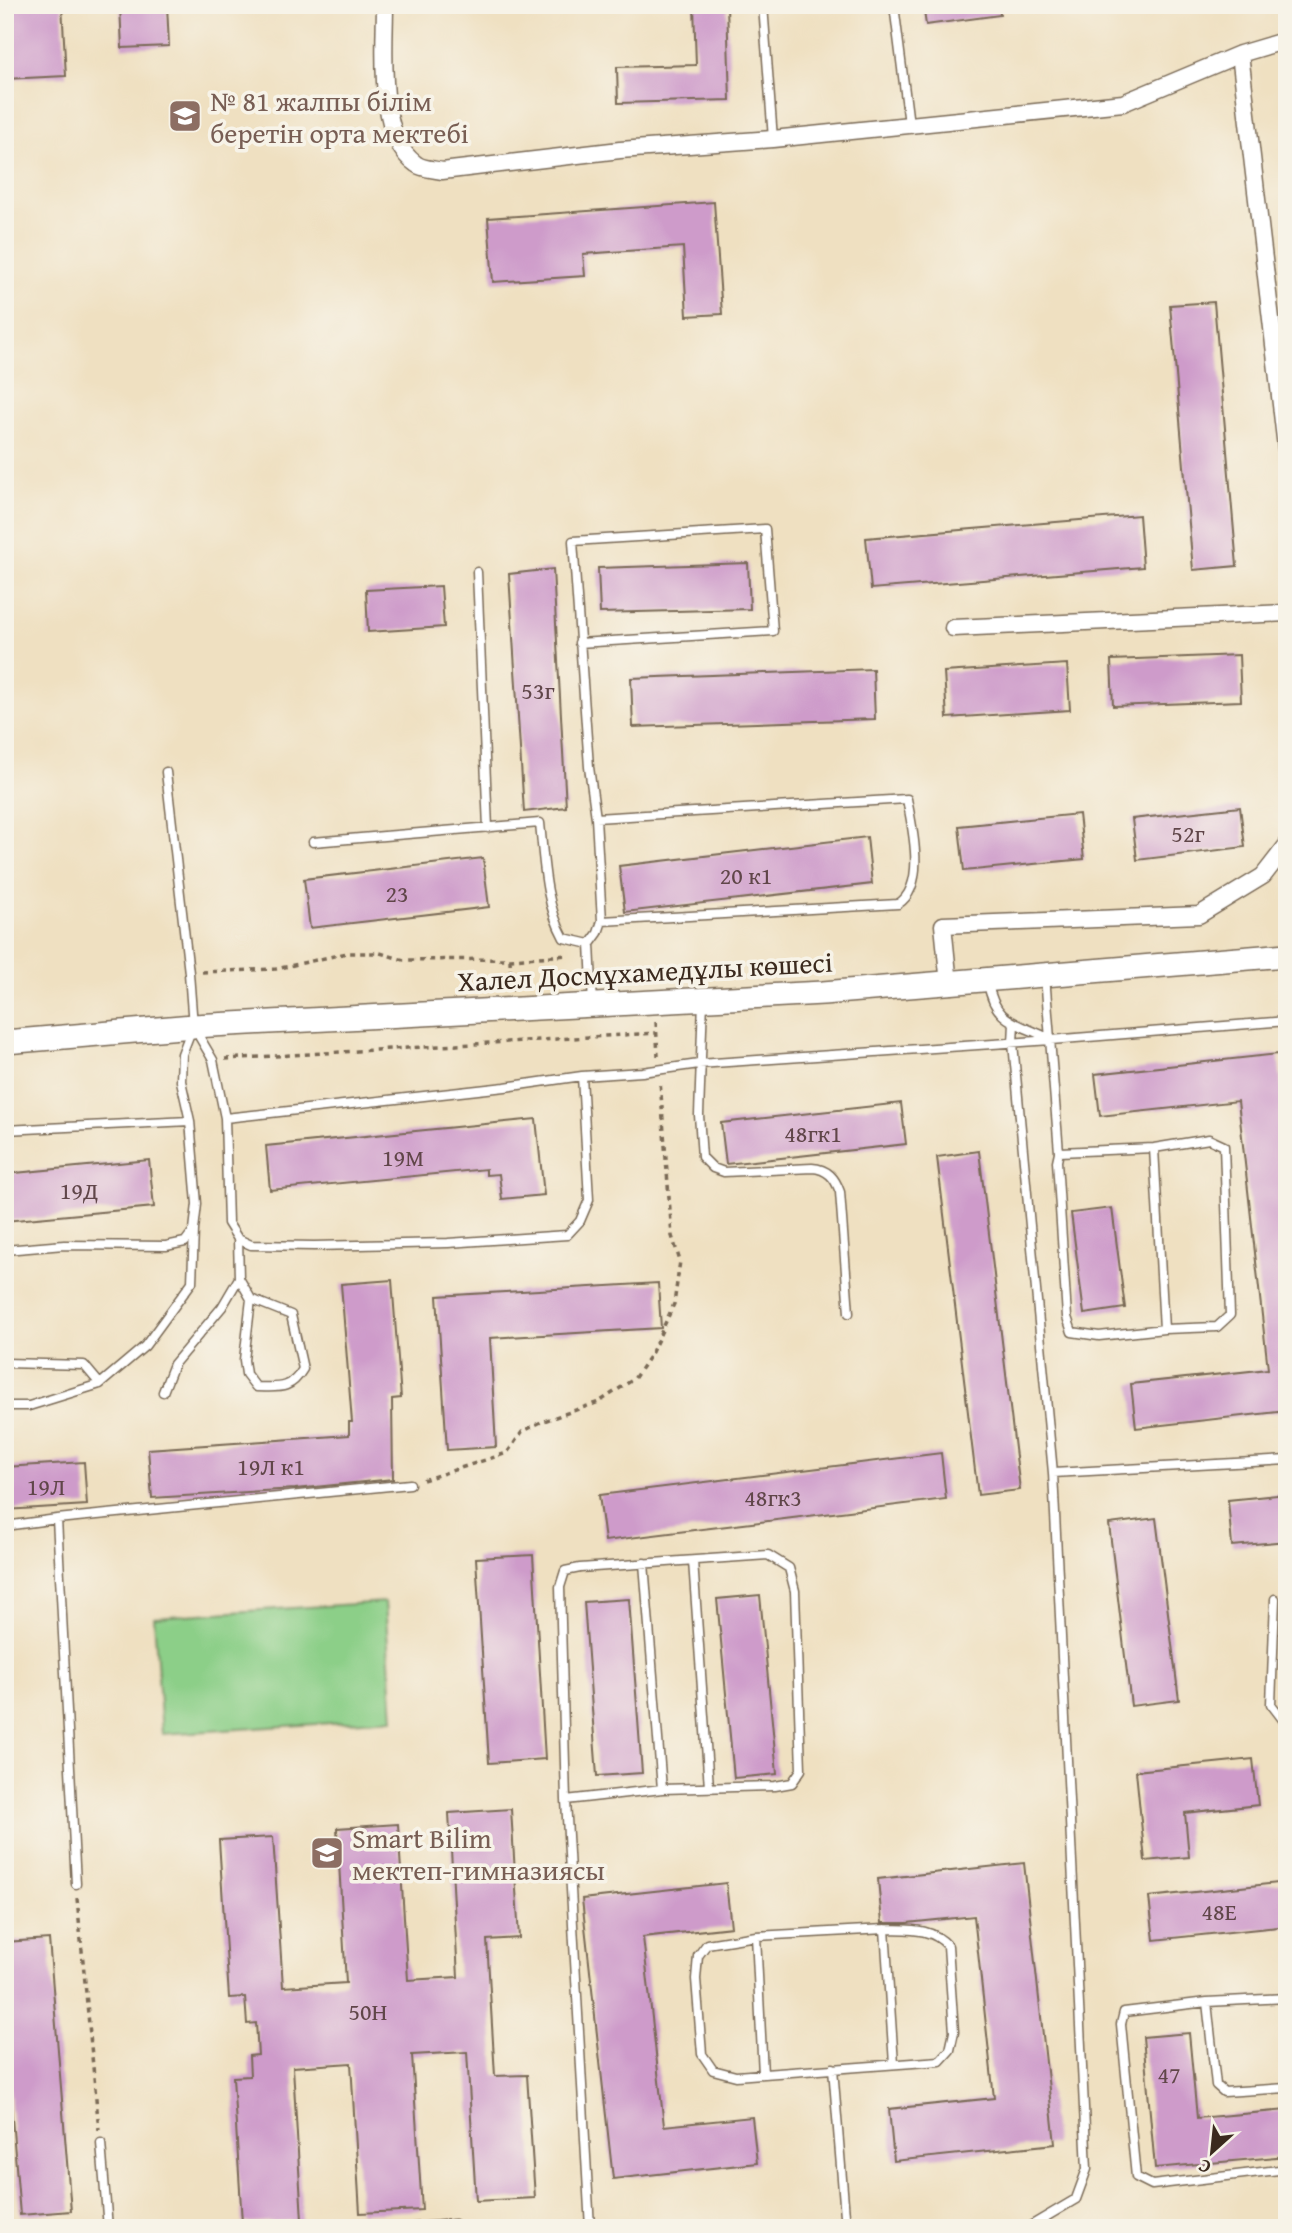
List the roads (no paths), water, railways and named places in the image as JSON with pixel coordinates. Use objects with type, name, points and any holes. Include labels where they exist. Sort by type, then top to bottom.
[{"type":"street","points":[[385,5],[385,106],[400,146],[417,166],[442,171],[620,150],[773,139],[1123,103],[1240,54],[1287,40]]},
{"type":"street","points":[[1240,54],[1287,456]]},
{"type":"street","points":[[953,628],[1287,612]]},
{"type":"street","points":[[949,984],[943,925],[1199,915],[1264,876],[1287,845]]},
{"type":"street","name":"Халел Досмұхамедұлы көшесі","points":[[5,1042],[192,1026],[512,1007],[593,1006],[949,984],[1287,955]]},
{"type":"lane","points":[[763,5],[773,139]]},
{"type":"lane","points":[[894,5],[909,124]]},
{"type":"lane","points":[[579,643],[773,631],[765,529],[573,541],[579,643],[589,767],[596,818],[602,921],[590,949],[593,1006]]},
{"type":"lane","points":[[477,572],[488,828]]},
{"type":"lane","points":[[5,1406],[29,1406],[100,1384],[145,1346],[192,1282],[197,1204],[190,1121],[181,1081],[182,1054],[192,1026],[189,973],[166,772]]},
{"type":"lane","points":[[596,818],[907,799],[915,860],[914,882],[905,900],[898,904],[602,921]]},
{"type":"lane","points":[[313,842],[540,823],[549,901],[555,922],[564,938],[590,949]]},
{"type":"lane","points":[[1045,976],[1059,1152],[1067,1317],[1072,1332],[1099,1336],[1217,1327],[1230,1315],[1224,1146],[1209,1139],[1154,1148],[1059,1152]]},
{"type":"lane","points":[[988,981],[992,1002],[1000,1013],[1014,1023],[1051,1040]]},
{"type":"lane","points":[[703,999],[699,1064],[702,1157],[713,1168],[724,1172],[819,1168],[835,1178],[840,1192],[849,1313]]},
{"type":"lane","points":[[225,1118],[699,1064],[1287,1021]]},
{"type":"lane","points":[[1014,1023],[1013,1042],[1053,1473],[1087,2169],[1076,2199],[1027,2228]]},
{"type":"lane","points":[[192,1026],[213,1060],[225,1118],[228,1223],[238,1239],[239,1278],[251,1299],[244,1360],[246,1374],[256,1387],[286,1387],[303,1369],[291,1315],[251,1299]]},
{"type":"lane","points":[[238,1239],[251,1245],[328,1245],[448,1243],[568,1235],[580,1221],[589,1200],[582,1076]]},
{"type":"lane","points":[[5,1130],[190,1121]]},
{"type":"lane","points":[[1154,1148],[1164,1329]]},
{"type":"lane","points":[[5,1250],[64,1245],[166,1246],[185,1242],[194,1230]]},
{"type":"lane","points":[[163,1392],[174,1364],[222,1307],[239,1278]]},
{"type":"lane","points":[[5,1363],[83,1365],[100,1384]]},
{"type":"lane","points":[[1053,1473],[1287,1460]]},
{"type":"lane","points":[[5,1526],[410,1484]]},
{"type":"lane","points":[[57,1520],[76,1884]]},
{"type":"lane","points":[[566,1800],[662,1789],[775,1786],[792,1783],[801,1770],[795,1591],[789,1568],[768,1555],[565,1571],[561,1587],[566,1800],[590,2228]]},
{"type":"lane","points":[[692,1561],[709,1787]]},
{"type":"lane","points":[[644,1563],[662,1789]]},
{"type":"lane","points":[[1275,1599],[1271,1704],[1287,1725]]},
{"type":"lane","points":[[886,1929],[894,2064]]},
{"type":"lane","points":[[886,1929],[927,1931],[940,1936],[948,1946],[954,2032],[950,2050],[940,2061],[736,2076],[713,2070],[702,2054],[696,1979],[698,1956],[706,1944],[756,1936],[886,1929]]},
{"type":"lane","points":[[756,1936],[763,2074]]},
{"type":"lane","points":[[1287,1998],[1207,2002],[1124,2012],[1121,2024],[1136,2177],[1152,2185],[1287,2169]]},
{"type":"lane","points":[[1207,2002],[1216,2085],[1224,2092],[1287,2088]]},
{"type":"lane","points":[[833,2068],[846,2228]]},
{"type":"lane","points":[[101,2143],[108,2228]]},
{"type":"lane","points":[[406,2228],[455,2224]]},
{"type":"place","name":"№ 81 жалпы білім беретін орта мектебі","points":[[185,116]]},
{"type":"place","name":"Smart Bilim мектеп-гимназиясы","points":[[327,1853]]}]
